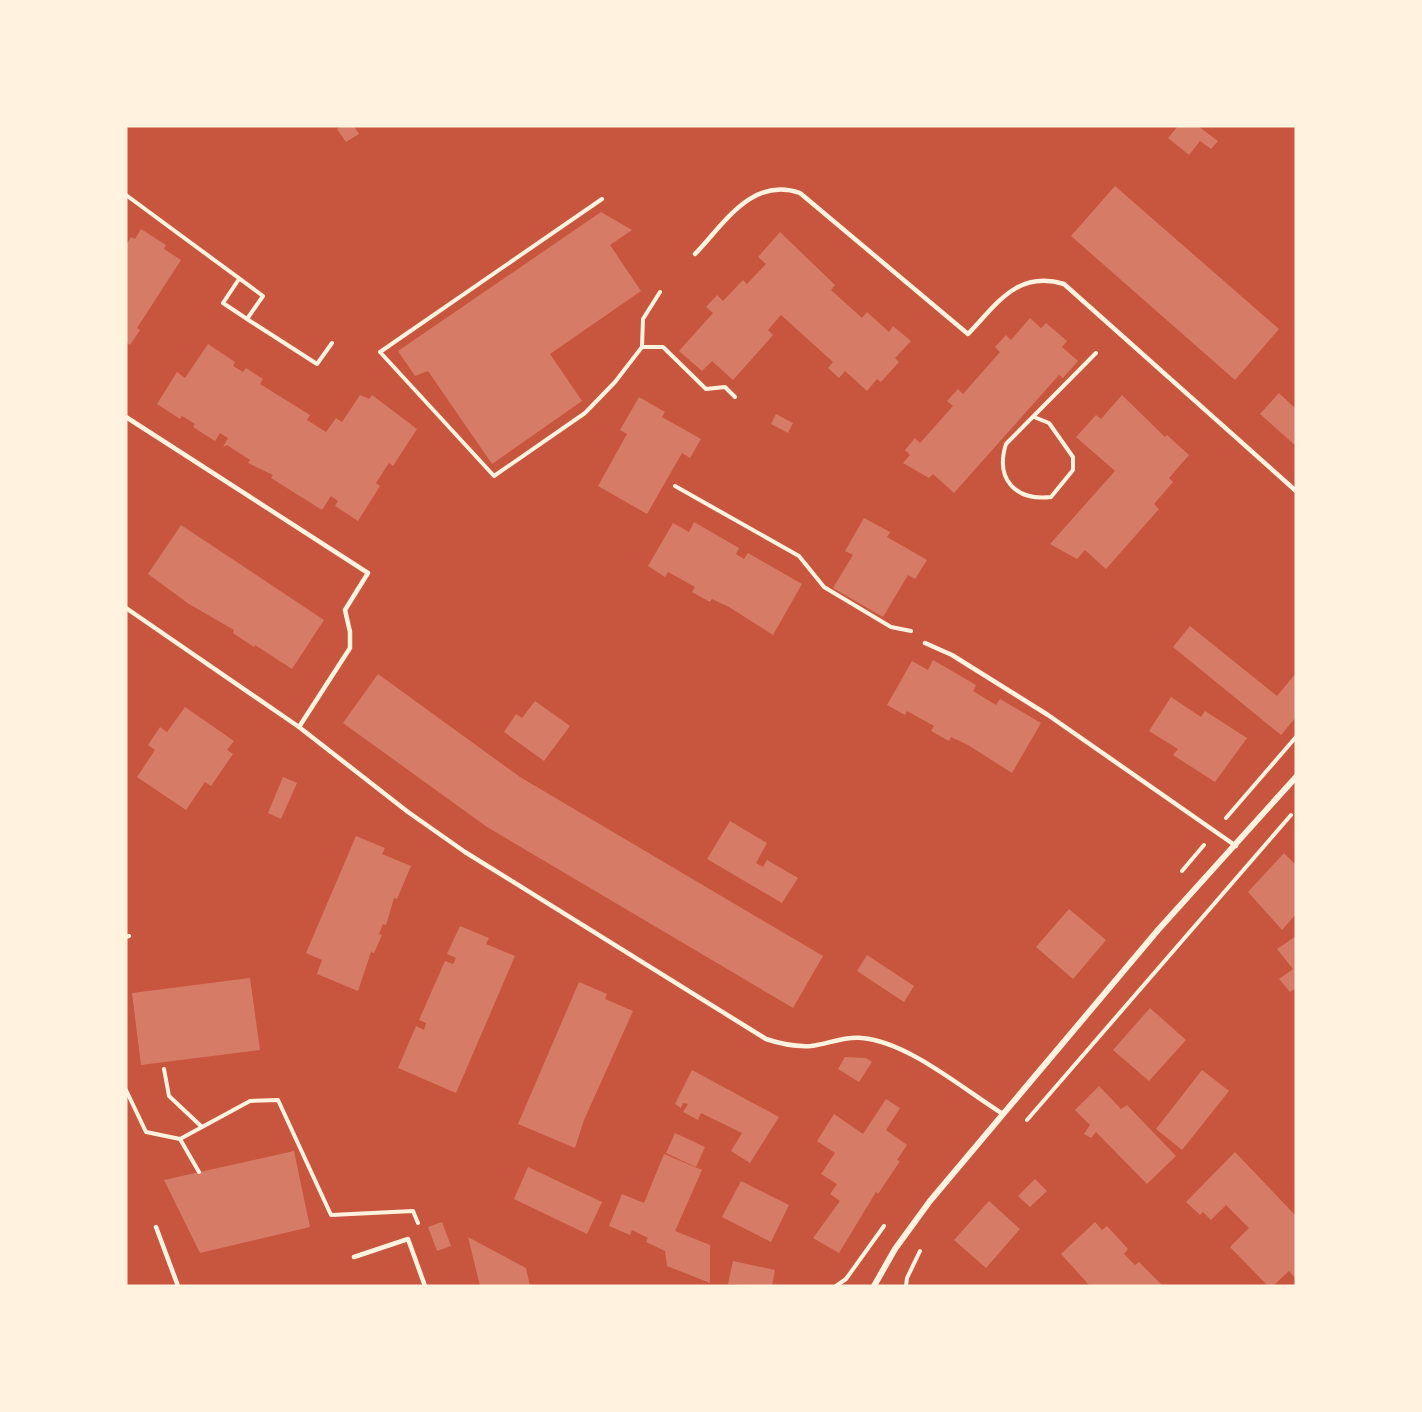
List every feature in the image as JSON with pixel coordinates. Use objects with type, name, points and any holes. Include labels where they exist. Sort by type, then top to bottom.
[{"type":"street","points":[[874,1286],[906,1232],[1003,1114],[1158,930],[1296,777]]},
{"type":"lane","points":[[695,254],[757,193],[771,189],[786,189],[800,193],[968,334],[1017,286],[1032,280],[1049,279],[1064,284],[1296,491]]},
{"type":"lane","points":[[126,417],[368,573],[345,610],[350,632],[350,648],[299,727]]},
{"type":"lane","points":[[126,608],[299,727],[408,813],[465,852],[766,1039],[792,1046],[812,1046],[858,1037],[879,1040],[899,1047],[1003,1114]]},
{"type":"lane","points":[[925,643],[952,655],[1048,715],[1236,846]]},
{"type":"lane","points":[[156,1227],[178,1286]]},
{"type":"lane","points":[[354,1257],[408,1239],[425,1286]]},
{"type":"path","points":[[126,195],[262,296],[247,319]]},
{"type":"path","points":[[602,199],[380,352],[494,476],[585,413],[615,382],[642,347],[643,319],[660,292]]},
{"type":"path","points":[[239,279],[223,303],[317,364],[332,344]]},
{"type":"path","points":[[642,347],[663,347],[706,389],[725,387],[735,398]]},
{"type":"path","points":[[1034,417],[1049,423],[1073,457],[1074,470],[1051,497],[1036,498],[1021,494],[1007,482],[1001,461],[1006,444],[1096,353]]},
{"type":"path","points":[[1021,1127],[1296,810]]},
{"type":"path","points":[[164,1069],[169,1096],[202,1127]]},
{"type":"path","points":[[126,1090],[146,1132],[180,1139],[250,1101],[278,1100],[331,1215],[413,1210],[421,1232]]},
{"type":"path","points":[[180,1139],[199,1172]]},
{"type":"path","points":[[906,1286],[907,1278],[923,1245]]},
{"type":"building","points":[[341,126],[354,126],[359,134],[346,142],[337,129]]},
{"type":"building","points":[[1178,126],[1198,126],[1218,141],[1211,149],[1200,141],[1189,155],[1168,138]]},
{"type":"building","points":[[1115,186],[1279,329],[1235,380],[1071,236]]},
{"type":"building","points":[[601,212],[632,230],[610,245],[641,291],[550,354],[582,401],[492,464],[428,371],[415,376],[398,351]]},
{"type":"building","points":[[141,229],[166,245],[164,249],[181,260],[137,328],[140,330],[130,345],[126,342],[126,245],[131,237],[135,239]]},
{"type":"building","points":[[780,232],[835,285],[831,290],[862,318],[867,312],[889,332],[893,326],[911,341],[895,358],[899,362],[881,382],[877,379],[867,391],[845,371],[839,378],[828,368],[833,362],[781,315],[768,330],[773,335],[733,380],[712,361],[702,371],[679,351],[713,313],[706,307],[717,295],[723,301],[743,280],[747,284],[766,264],[758,257]]},
{"type":"building","points":[[1030,318],[1041,328],[1046,323],[1067,341],[1062,347],[1078,361],[1063,378],[1059,375],[954,493],[933,474],[929,478],[903,463],[910,455],[905,450],[915,438],[920,443],[953,406],[947,401],[958,389],[963,394],[1000,352],[995,347],[1006,335],[1011,340]]},
{"type":"building","points":[[208,344],[235,362],[233,366],[243,372],[246,368],[263,379],[260,384],[310,415],[307,420],[326,432],[336,418],[342,422],[360,395],[369,399],[372,395],[417,429],[393,466],[389,463],[376,483],[380,486],[358,521],[335,506],[338,501],[331,496],[322,510],[271,478],[273,475],[248,463],[250,460],[227,445],[223,447],[228,438],[220,433],[215,441],[193,427],[195,424],[182,416],[180,419],[157,404],[177,372],[185,378]]},
{"type":"building","points":[[1279,393],[1296,409],[1296,446],[1260,414]]},
{"type":"building","points":[[1122,395],[1165,437],[1167,435],[1189,455],[1169,478],[1173,482],[1154,504],[1159,509],[1106,569],[1085,550],[1077,559],[1050,544],[1115,471],[1076,437],[1096,415],[1101,419]]},
{"type":"building","points":[[639,397],[665,412],[662,417],[701,439],[690,458],[682,453],[647,514],[598,486],[627,434],[620,430]]},
{"type":"building","points":[[776,414],[793,423],[788,433],[771,424]]},
{"type":"building","points":[[864,518],[890,532],[887,537],[927,560],[915,579],[908,575],[883,617],[833,588],[853,555],[845,551]]},
{"type":"building","points":[[694,522],[739,548],[736,554],[744,559],[748,553],[802,584],[773,635],[729,607],[712,599],[710,602],[692,592],[695,587],[668,572],[665,577],[648,566],[673,523],[689,532]]},
{"type":"building","points":[[181,525],[324,620],[292,669],[255,645],[254,647],[233,633],[234,630],[189,604],[148,574]]},
{"type":"building","points":[[1190,626],[1277,696],[1296,673],[1296,717],[1281,735],[1173,647]]},
{"type":"building","points":[[933,660],[976,685],[973,691],[996,705],[1000,699],[1041,723],[1012,773],[968,745],[951,737],[949,741],[931,731],[934,726],[907,711],[905,715],[887,705],[912,661],[928,670]]},
{"type":"building","points":[[378,674],[520,777],[823,956],[793,1008],[487,827],[343,723]]},
{"type":"building","points":[[1171,697],[1201,717],[1205,711],[1247,738],[1215,782],[1173,755],[1178,749],[1149,731]]},
{"type":"building","points":[[535,701],[570,726],[544,761],[504,732],[516,714],[522,718]]},
{"type":"building","points":[[185,707],[234,741],[227,750],[233,754],[211,786],[205,782],[186,810],[137,777],[155,750],[148,745],[160,727],[167,732]]},
{"type":"building","points":[[283,777],[297,783],[281,819],[268,813]]},
{"type":"building","points":[[730,821],[767,843],[756,863],[763,867],[767,860],[798,878],[782,903],[707,859]]},
{"type":"building","points":[[356,836],[385,848],[382,854],[411,866],[397,899],[394,898],[374,953],[371,952],[358,991],[317,974],[322,960],[306,953]]},
{"type":"building","points":[[1284,853],[1296,865],[1296,914],[1282,930],[1248,892]]},
{"type":"building","points":[[1069,909],[1106,940],[1073,979],[1036,947]]},
{"type":"building","points":[[460,926],[489,938],[486,944],[515,956],[456,1093],[398,1068],[416,1026],[424,1030],[426,1023],[419,1020],[445,961],[453,964],[456,958],[447,954]]},
{"type":"building","points":[[1296,936],[1296,988],[1290,992],[1279,979],[1293,969],[1277,949]]},
{"type":"building","points":[[867,955],[914,986],[904,1002],[857,971]]},
{"type":"building","points":[[250,978],[260,1050],[141,1065],[132,993]]},
{"type":"building","points":[[579,982],[607,994],[605,999],[633,1011],[584,1120],[575,1148],[518,1124]]},
{"type":"building","points":[[1150,1008],[1186,1040],[1149,1081],[1113,1050]]},
{"type":"building","points":[[845,1057],[866,1058],[872,1062],[859,1082],[838,1069]]},
{"type":"building","points":[[692,1070],[779,1117],[750,1163],[731,1151],[742,1133],[701,1113],[698,1120],[683,1112],[688,1104],[683,1103],[681,1108],[675,1104]]},
{"type":"building","points":[[1202,1070],[1229,1091],[1182,1150],[1156,1129]]},
{"type":"building","points":[[1099,1086],[1121,1109],[1127,1105],[1176,1156],[1147,1184],[1096,1132],[1091,1138],[1084,1134],[1090,1125],[1075,1110]]},
{"type":"building","points":[[886,1099],[900,1108],[886,1130],[907,1145],[897,1160],[900,1161],[878,1194],[876,1192],[839,1253],[813,1238],[840,1201],[830,1194],[837,1184],[821,1174],[835,1153],[817,1141],[834,1114],[863,1134]]},
{"type":"building","points":[[675,1133],[705,1147],[696,1167],[666,1153]]},
{"type":"building","points":[[294,1151],[310,1227],[200,1253],[164,1180]]},
{"type":"building","points":[[1235,1152],[1296,1216],[1296,1279],[1289,1271],[1273,1286],[1268,1286],[1230,1247],[1249,1228],[1226,1205],[1211,1220],[1203,1212],[1200,1215],[1186,1202]]},
{"type":"building","points":[[664,1154],[702,1170],[675,1231],[710,1245],[710,1283],[667,1266],[665,1251],[646,1242],[648,1238],[632,1230],[630,1235],[609,1226],[622,1194],[644,1203]]},
{"type":"building","points":[[528,1167],[602,1202],[587,1234],[514,1199]]},
{"type":"building","points":[[1035,1179],[1047,1191],[1030,1207],[1018,1196]]},
{"type":"building","points":[[741,1181],[789,1205],[771,1242],[722,1217]]},
{"type":"building","points":[[989,1201],[1020,1229],[986,1268],[954,1240]]},
{"type":"building","points":[[442,1222],[451,1246],[437,1251],[428,1227]]},
{"type":"building","points":[[1095,1222],[1102,1230],[1107,1226],[1128,1249],[1124,1254],[1135,1265],[1139,1262],[1163,1286],[1090,1286],[1061,1254]]},
{"type":"building","points":[[468,1237],[526,1268],[530,1286],[480,1286]]},
{"type":"building","points":[[733,1261],[775,1270],[772,1286],[728,1284]]}]
